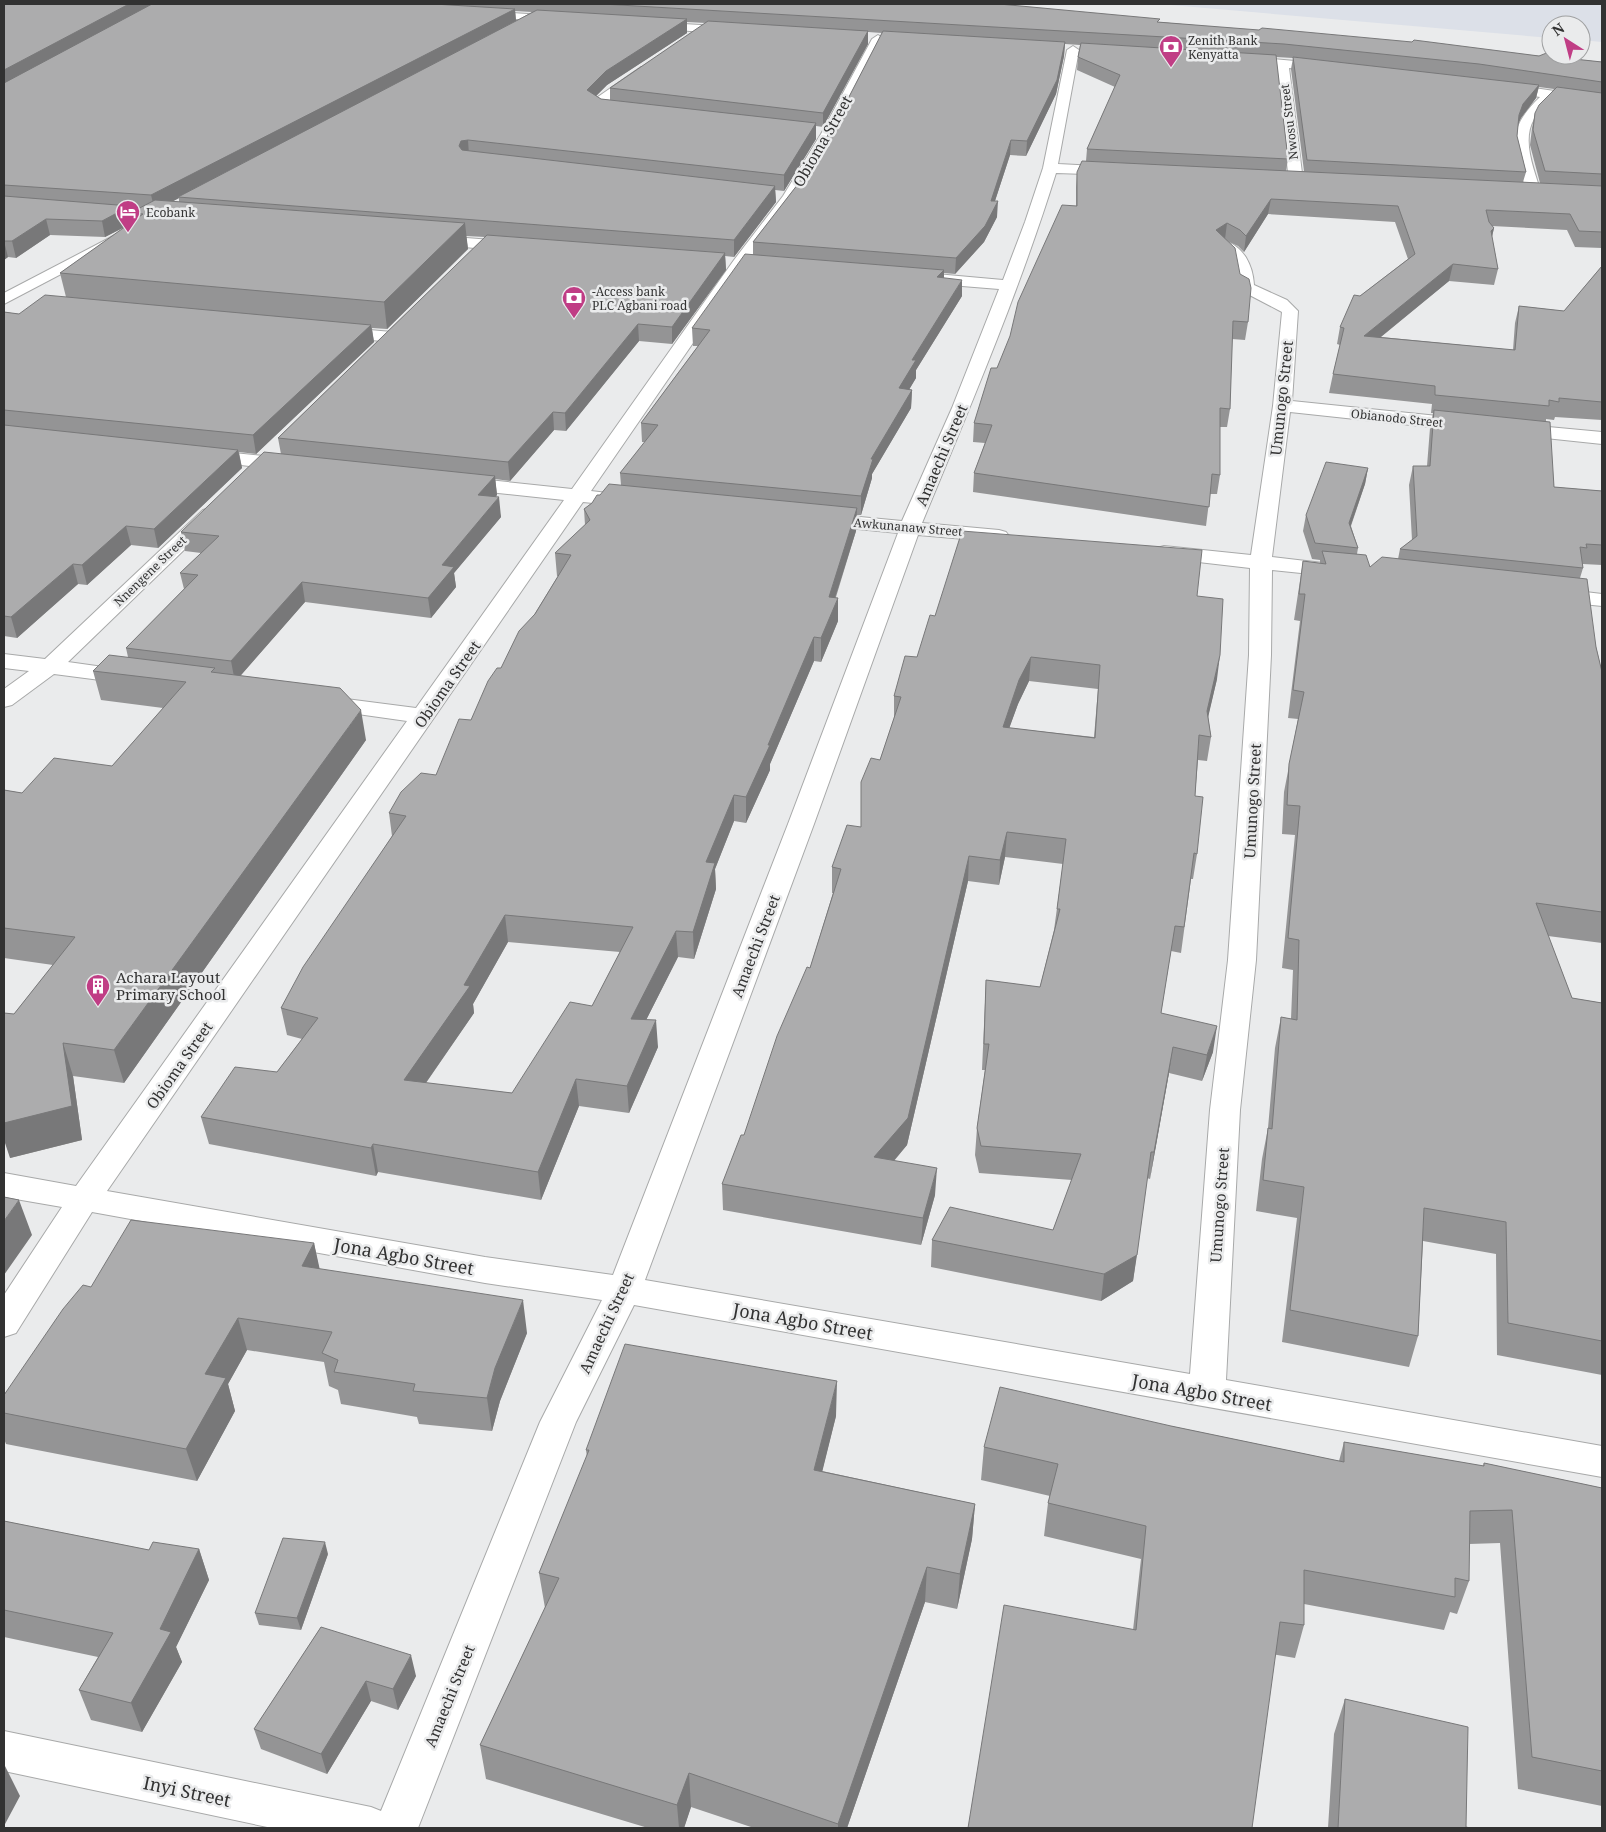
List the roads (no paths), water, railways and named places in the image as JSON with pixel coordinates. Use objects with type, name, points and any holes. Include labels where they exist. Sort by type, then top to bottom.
[{"type":"street","points":[[467,14],[567,20]]},
{"type":"street","points":[[510,31],[536,18]]},
{"type":"street","points":[[636,24],[743,31]]},
{"type":"street","points":[[688,40],[704,29]]},
{"type":"street","name":"Obioma Street","points":[[4,1323],[84,1199],[425,716],[740,263],[779,197],[823,133],[880,39]]},
{"type":"street","name":"Amaechi Street","points":[[396,1828],[558,1422],[624,1290],[794,842],[910,527],[961,408],[1034,222],[1050,168],[1073,50]]},
{"type":"street","points":[[1231,59],[1341,69]]},
{"type":"street","points":[[636,112],[607,109],[596,104],[613,90],[655,62]]},
{"type":"street","name":"Nwosu Street","points":[[1277,180],[1301,181],[1282,63]]},
{"type":"street","points":[[1485,85],[1602,102]]},
{"type":"street","points":[[1534,193],[1523,150],[1523,131],[1531,114],[1550,94]]},
{"type":"street","points":[[1050,168],[1133,172]]},
{"type":"street","points":[[1514,192],[1553,194]]},
{"type":"street","points":[[4,300],[135,230]]},
{"type":"street","points":[[415,239],[533,248]]},
{"type":"street","points":[[470,259],[484,244]]},
{"type":"street","name":"Umunogo Street","points":[[1207,1393],[1225,1110],[1242,960],[1260,655],[1260,562],[1282,406],[1290,311],[1286,306],[1254,294],[1246,287],[1246,268],[1238,256],[1224,246]]},
{"type":"street","points":[[910,277],[1009,285]]},
{"type":"street","points":[[4,300],[32,304]]},
{"type":"street","points":[[378,351],[406,322]]},
{"type":"street","points":[[324,330],[392,337]]},
{"type":"street","name":"Obianodo Street","points":[[1282,406],[1602,438]]},
{"type":"street","points":[[186,454],[271,455],[312,467]]},
{"type":"street","points":[[243,482],[271,455]]},
{"type":"street","points":[[440,481],[656,504]]},
{"type":"street","name":"Nnengene Street","points":[[4,700],[51,666],[222,502]]},
{"type":"street","name":"Awkunanaw Street","points":[[802,517],[1017,538]]},
{"type":"street","points":[[1144,550],[1358,573]]},
{"type":"street","points":[[1534,592],[1602,600]]},
{"type":"street","points":[[4,661],[154,680]]},
{"type":"street","points":[[299,700],[425,716]]},
{"type":"street","name":"Jona Agbo Street","points":[[4,1185],[475,1268],[624,1290],[1064,1366],[1602,1462]]},
{"type":"street","name":"Inyi Street","points":[[4,1751],[371,1828]]},
{"type":"place","name":"Zenith Bank Kenyatta","points":[[1171,68]]},
{"type":"place","name":"Ecobank","points":[[128,233]]},
{"type":"place","name":"-Access bank PLC Agbani road","points":[[574,319]]},
{"type":"place","name":"Achara Layout Primary School","points":[[98,1007]]}]
